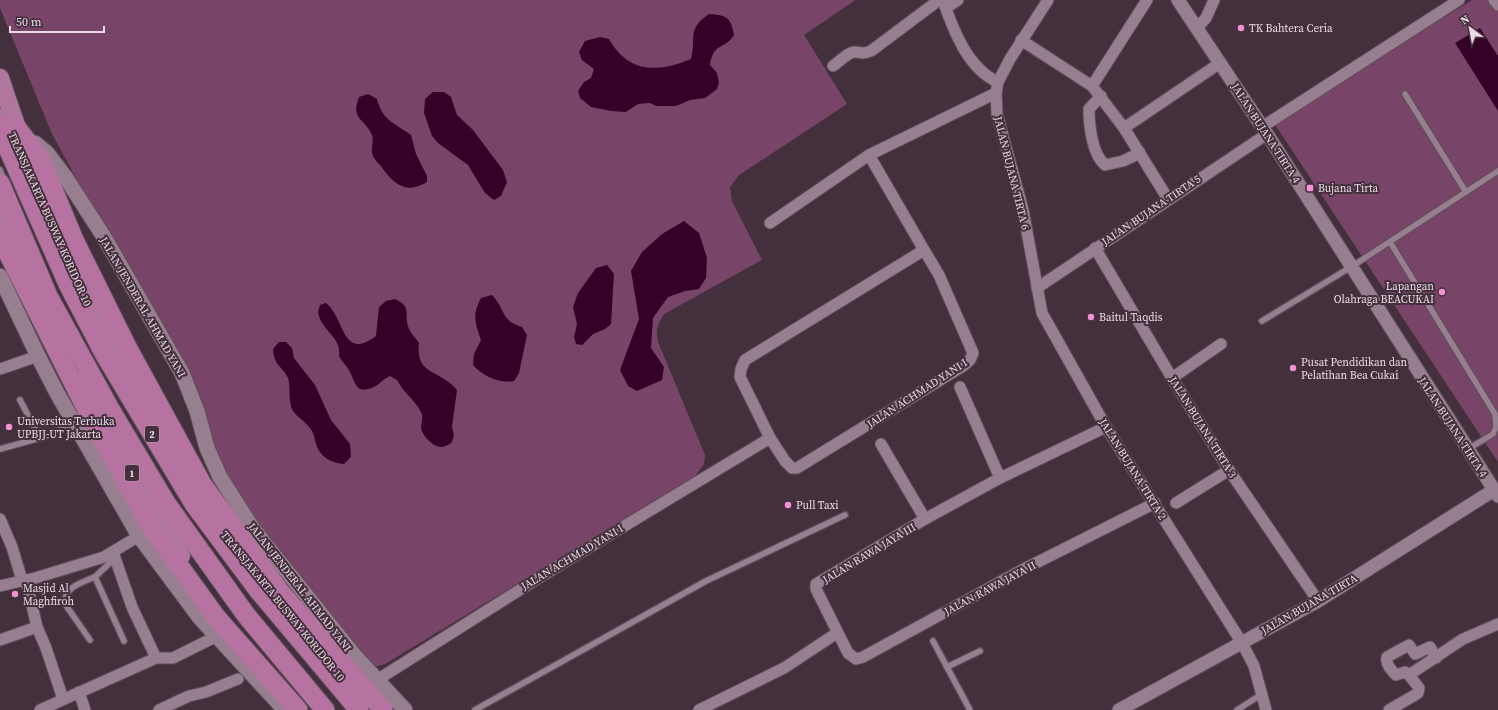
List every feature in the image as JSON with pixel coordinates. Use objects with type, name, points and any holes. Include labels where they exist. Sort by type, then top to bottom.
[{"type":"highway","name":"JALAN JENDERAL AHMAD YANI","points":[[0,78],[5,127],[77,277],[121,359],[199,495],[276,598],[372,710]]},
{"type":"highway","points":[[5,127],[40,158],[74,240],[127,347],[202,484],[281,593],[383,710]]},
{"type":"highway","name":"2","points":[[5,127],[7,146],[68,284],[105,355],[194,504],[258,591],[359,710]]},
{"type":"highway","name":"2","points":[[0,183],[48,296],[110,409],[166,503],[246,615],[325,710]]},
{"type":"highway","name":"1","points":[[0,210],[50,322],[144,495],[204,593],[303,710]]},
{"type":"highway","points":[[0,237],[93,422],[152,526],[216,617],[298,710]]},
{"type":"main road","name":"JALAN JENDERAL AHMAD YANI","points":[[5,127],[47,153],[66,178],[104,237],[182,373],[197,411],[207,448],[220,477],[253,529],[354,655],[405,710]]},
{"type":"main road","name":"1","points":[[0,276],[38,356],[74,424],[139,536],[200,618],[285,710]]},
{"type":"street","points":[[833,66],[855,52],[861,54],[871,51],[943,3],[958,0]]},
{"type":"street","points":[[770,223],[869,155],[997,88],[1021,40],[1048,0]]},
{"type":"street","points":[[1092,86],[1147,0]]},
{"type":"street","name":"JALAN BUJANA TIRTA 4","points":[[1178,0],[1265,130],[1497,494]]},
{"type":"street","points":[[1197,28],[1206,18],[1214,0]]},
{"type":"street","name":"JALAN BUJANA TIRTA 5","points":[[1037,288],[1168,199],[1265,130],[1459,0]]},
{"type":"street","points":[[1494,0],[1498,5]]},
{"type":"street","points":[[943,3],[960,40],[974,65],[997,88]]},
{"type":"street","points":[[1021,40],[1092,86],[1124,128],[1168,199]]},
{"type":"street","points":[[1124,128],[1220,63]]},
{"type":"street","name":"JALAN BUJANA TIRTA 6","points":[[997,88],[997,114],[1022,210],[1037,288]]},
{"type":"street","points":[[1101,96],[1089,109],[1089,116],[1097,154],[1100,161],[1105,165],[1140,154]]},
{"type":"street","name":"JALAN ACHMAD YANI I","points":[[869,155],[939,275],[973,353],[970,360],[963,366],[797,468],[792,468],[785,461],[770,438],[740,377],[740,368],[746,360],[924,250]]},
{"type":"street","name":"JALAN BUJANA TIRTA 3","points":[[1095,248],[1172,378],[1229,470],[1318,601]]},
{"type":"street","name":"JALAN BUJANA TIRTA 2","points":[[1037,288],[1042,313],[1106,427],[1242,643],[1254,666],[1266,710]]},
{"type":"street","points":[[1172,378],[1221,344]]},
{"type":"street","points":[[0,369],[38,356]]},
{"type":"street","points":[[960,387],[1000,478]]},
{"type":"street","name":"JALAN RAWA JAYA III","points":[[837,633],[816,590],[816,584],[925,519],[1000,478],[1106,427]]},
{"type":"street","name":"JALAN ACHMAD YANI I","points":[[377,680],[540,576],[770,438]]},
{"type":"street","name":"JALAN RAWA JAYA III","points":[[881,444],[925,519]]},
{"type":"street","points":[[1176,503],[1229,470]]},
{"type":"street","name":"JALAN BUJANA TIRTA","points":[[1119,710],[1318,601],[1497,494]]},
{"type":"street","name":"JALAN RAWA JAYA II","points":[[837,633],[848,653],[856,658],[863,657],[1024,569],[1155,503]]},
{"type":"street","points":[[0,519],[24,580],[37,627],[46,648],[63,699]]},
{"type":"street","points":[[0,586],[114,555],[139,536]]},
{"type":"street","points":[[114,555],[132,607],[156,658]]},
{"type":"street","points":[[1409,674],[1463,640],[1498,624]]},
{"type":"street","points":[[0,640],[37,627]]},
{"type":"street","points":[[700,710],[784,668],[837,633]]},
{"type":"street","points":[[40,710],[156,658],[173,658],[217,636]]},
{"type":"street","points":[[1389,710],[1418,693],[1419,688],[1409,674],[1405,672],[1396,675],[1386,662],[1387,657],[1409,645],[1415,654],[1430,648],[1436,658]]},
{"type":"street","points":[[159,710],[189,696],[206,692],[238,679]]},
{"type":"street","points":[[79,692],[85,710]]},
{"type":"lane","points":[[1405,94],[1466,192]]},
{"type":"lane","name":"TRANSJAKARTA BUSWAY KORIDOR 10","points":[[0,112],[64,281],[108,363],[181,488],[258,593],[354,710]]},
{"type":"lane","points":[[0,170],[53,295],[114,408],[168,499],[249,611],[332,710]]},
{"type":"lane","points":[[1262,321],[1351,267],[1498,171]]},
{"type":"lane","points":[[1390,242],[1495,414],[1496,427],[1493,434],[1468,450]]},
{"type":"lane","points":[[20,400],[40,438]]},
{"type":"lane","points":[[0,449],[40,438],[74,424]]},
{"type":"lane","points":[[475,710],[706,581],[845,515]]},
{"type":"lane","points":[[90,640],[65,604],[65,596],[77,584],[95,577],[114,555]]},
{"type":"lane","points":[[95,577],[124,641]]},
{"type":"lane","points":[[933,641],[970,710]]},
{"type":"lane","points":[[947,667],[980,650]]},
{"type":"lane","points":[[1237,710],[1262,694]]},
{"type":"shaded area","points":[[0,0],[854,1],[804,35],[847,104],[739,175],[730,187],[732,201],[762,260],[664,314],[658,327],[658,342],[705,455],[704,464],[695,476],[385,664],[375,667],[367,665],[257,524],[226,477],[108,236],[52,134],[0,8]]},
{"type":"shaded area","name":"Lapangan Olahraga BEACUKAI","points":[[1472,0],[1498,0],[1498,462],[1274,123]]},
{"type":"shaded area","points":[[709,14],[720,15],[727,18],[731,24],[734,35],[731,40],[717,49],[714,53],[710,65],[717,73],[719,82],[717,89],[705,98],[690,100],[676,106],[656,106],[650,103],[638,104],[626,112],[591,107],[580,98],[578,91],[584,82],[591,78],[594,69],[582,60],[579,52],[585,41],[600,37],[609,39],[625,58],[634,64],[655,68],[667,67],[691,59],[695,29],[697,25]]},
{"type":"shaded area","points":[[1480,28],[1498,56],[1498,111],[1455,43]]},
{"type":"shaded area","points":[[433,92],[444,92],[451,97],[457,115],[473,130],[503,170],[507,182],[501,196],[494,200],[485,193],[468,165],[438,143],[432,136],[424,113],[425,99]]},
{"type":"shaded area","points":[[368,94],[377,99],[385,116],[411,135],[416,154],[427,176],[427,182],[413,188],[401,186],[390,178],[374,159],[372,153],[372,135],[357,115],[356,110],[359,97]]},
{"type":"shaded area","points":[[684,221],[699,233],[707,258],[706,278],[699,289],[685,291],[668,297],[653,318],[651,348],[664,367],[662,380],[637,391],[628,386],[620,370],[639,319],[631,271],[642,252],[662,234]]},
{"type":"shaded area","points":[[607,265],[614,274],[611,324],[605,329],[593,334],[582,345],[576,344],[574,337],[577,324],[573,307],[578,293],[596,268]]},
{"type":"shaded area","points":[[492,295],[507,318],[522,327],[527,335],[519,373],[514,381],[508,382],[486,376],[473,365],[474,354],[481,340],[475,319],[476,309],[481,298]]},
{"type":"shaded area","points":[[395,299],[406,307],[409,328],[419,343],[419,354],[425,367],[450,383],[457,390],[452,427],[454,435],[452,442],[443,447],[436,446],[424,435],[421,428],[422,414],[397,380],[390,376],[376,386],[364,390],[360,389],[355,384],[349,370],[339,356],[337,342],[321,321],[318,312],[320,305],[326,303],[332,310],[345,335],[350,341],[357,344],[365,343],[376,336],[379,307],[386,301]]},
{"type":"shaded area","points":[[279,342],[286,342],[292,348],[294,358],[315,385],[331,420],[350,444],[351,457],[344,464],[330,461],[323,456],[318,449],[311,429],[295,414],[292,409],[288,378],[277,363],[274,355],[273,349]]},
{"type":"place","name":"TK Bahtera Ceria","points":[[1241,28]]},
{"type":"place","name":"Bujana Tirta","points":[[1310,188]]},
{"type":"place","name":"Lapangan Olahraga BEACUKAI","points":[[1442,292]]},
{"type":"place","name":"Baitul Taqdis","points":[[1091,317]]},
{"type":"place","name":"Pusat Pendidikan dan Pelatihan Bea Cukai","points":[[1293,368]]},
{"type":"place","name":"Universitas Terbuka UPBJJ-UT Jakarta","points":[[9,427]]},
{"type":"place","name":"Pull Taxi","points":[[788,505]]},
{"type":"place","name":"Masjid Al Maghfiroh","points":[[15,594]]}]
